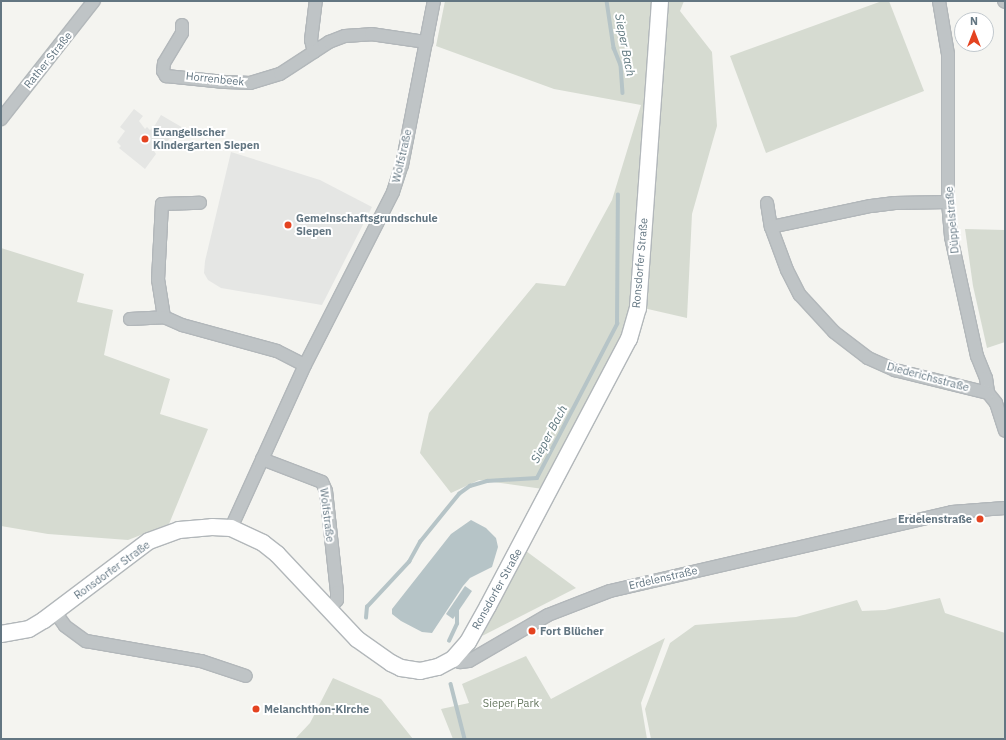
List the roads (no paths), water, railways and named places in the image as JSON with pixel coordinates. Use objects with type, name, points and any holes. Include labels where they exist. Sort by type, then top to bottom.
[{"type":"main road","name":"Ronsdorfer Straße","points":[[1,634],[29,629],[55,612],[149,541],[179,530],[200,527],[231,528],[258,540],[277,554],[368,648],[401,668],[430,670],[453,659],[468,642],[488,606],[629,339],[638,302],[660,1]]},
{"type":"street","name":"Rather Straße","points":[[1,119],[94,1]]},
{"type":"street","points":[[314,52],[311,40],[316,1]]},
{"type":"street","name":"Wolfstraße","points":[[231,528],[305,365],[393,192],[434,1]]},
{"type":"street","name":"Düppelstraße","points":[[939,1],[948,54],[948,202],[951,237],[977,356],[986,378],[988,393],[996,403],[1005,431]]},
{"type":"street","name":"Horrenbeek","points":[[182,25],[182,33],[164,63],[163,71],[166,76],[225,82],[258,82],[280,74],[338,38],[357,34],[383,35],[426,42]]},
{"type":"street","points":[[771,227],[877,206],[948,202]]},
{"type":"street","points":[[164,317],[158,280],[162,204],[200,203]]},
{"type":"street","name":"Diederichsstraße","points":[[767,203],[771,227],[787,270],[800,295],[816,315],[850,346],[868,358],[895,370],[988,393]]},
{"type":"street","points":[[130,319],[164,317],[182,325],[277,351],[305,365]]},
{"type":"street","name":"Wolfstraße","points":[[262,459],[322,482],[326,491],[337,592],[337,600],[329,609]]},
{"type":"street","name":"Erdelenstraße","points":[[453,659],[460,662],[469,661],[548,615],[610,591],[952,512],[1005,508]]},
{"type":"street","points":[[55,612],[65,626],[86,642],[201,661],[246,676]]},
{"type":"waterway","name":"Sieper Bach","points":[[607,1],[614,48],[621,65],[623,93]]},
{"type":"waterway","name":"Sieper Bach","points":[[366,618],[367,607],[409,562],[420,542],[459,494],[470,486],[487,481],[537,478],[617,324],[618,195]]},
{"type":"waterway","name":"Sieper Bach","points":[[449,641],[457,624],[457,610]]},
{"type":"waterway","name":"Sieper Bach","points":[[451,684],[465,739]]},
{"type":"place","name":"Evangelischer Kindergarten Siepen","points":[[145,139]]},
{"type":"place","name":"Gemeinschaftsgrundschule Siepen","points":[[288,225]]},
{"type":"place","name":"Erdelenstraße","points":[[980,519]]},
{"type":"place","name":"Fort Blücher","points":[[532,631]]},
{"type":"place","name":"Melanchthon-Kirche","points":[[256,709]]},
{"type":"park label","name":"Sieper Park","points":[[511,703]]}]
